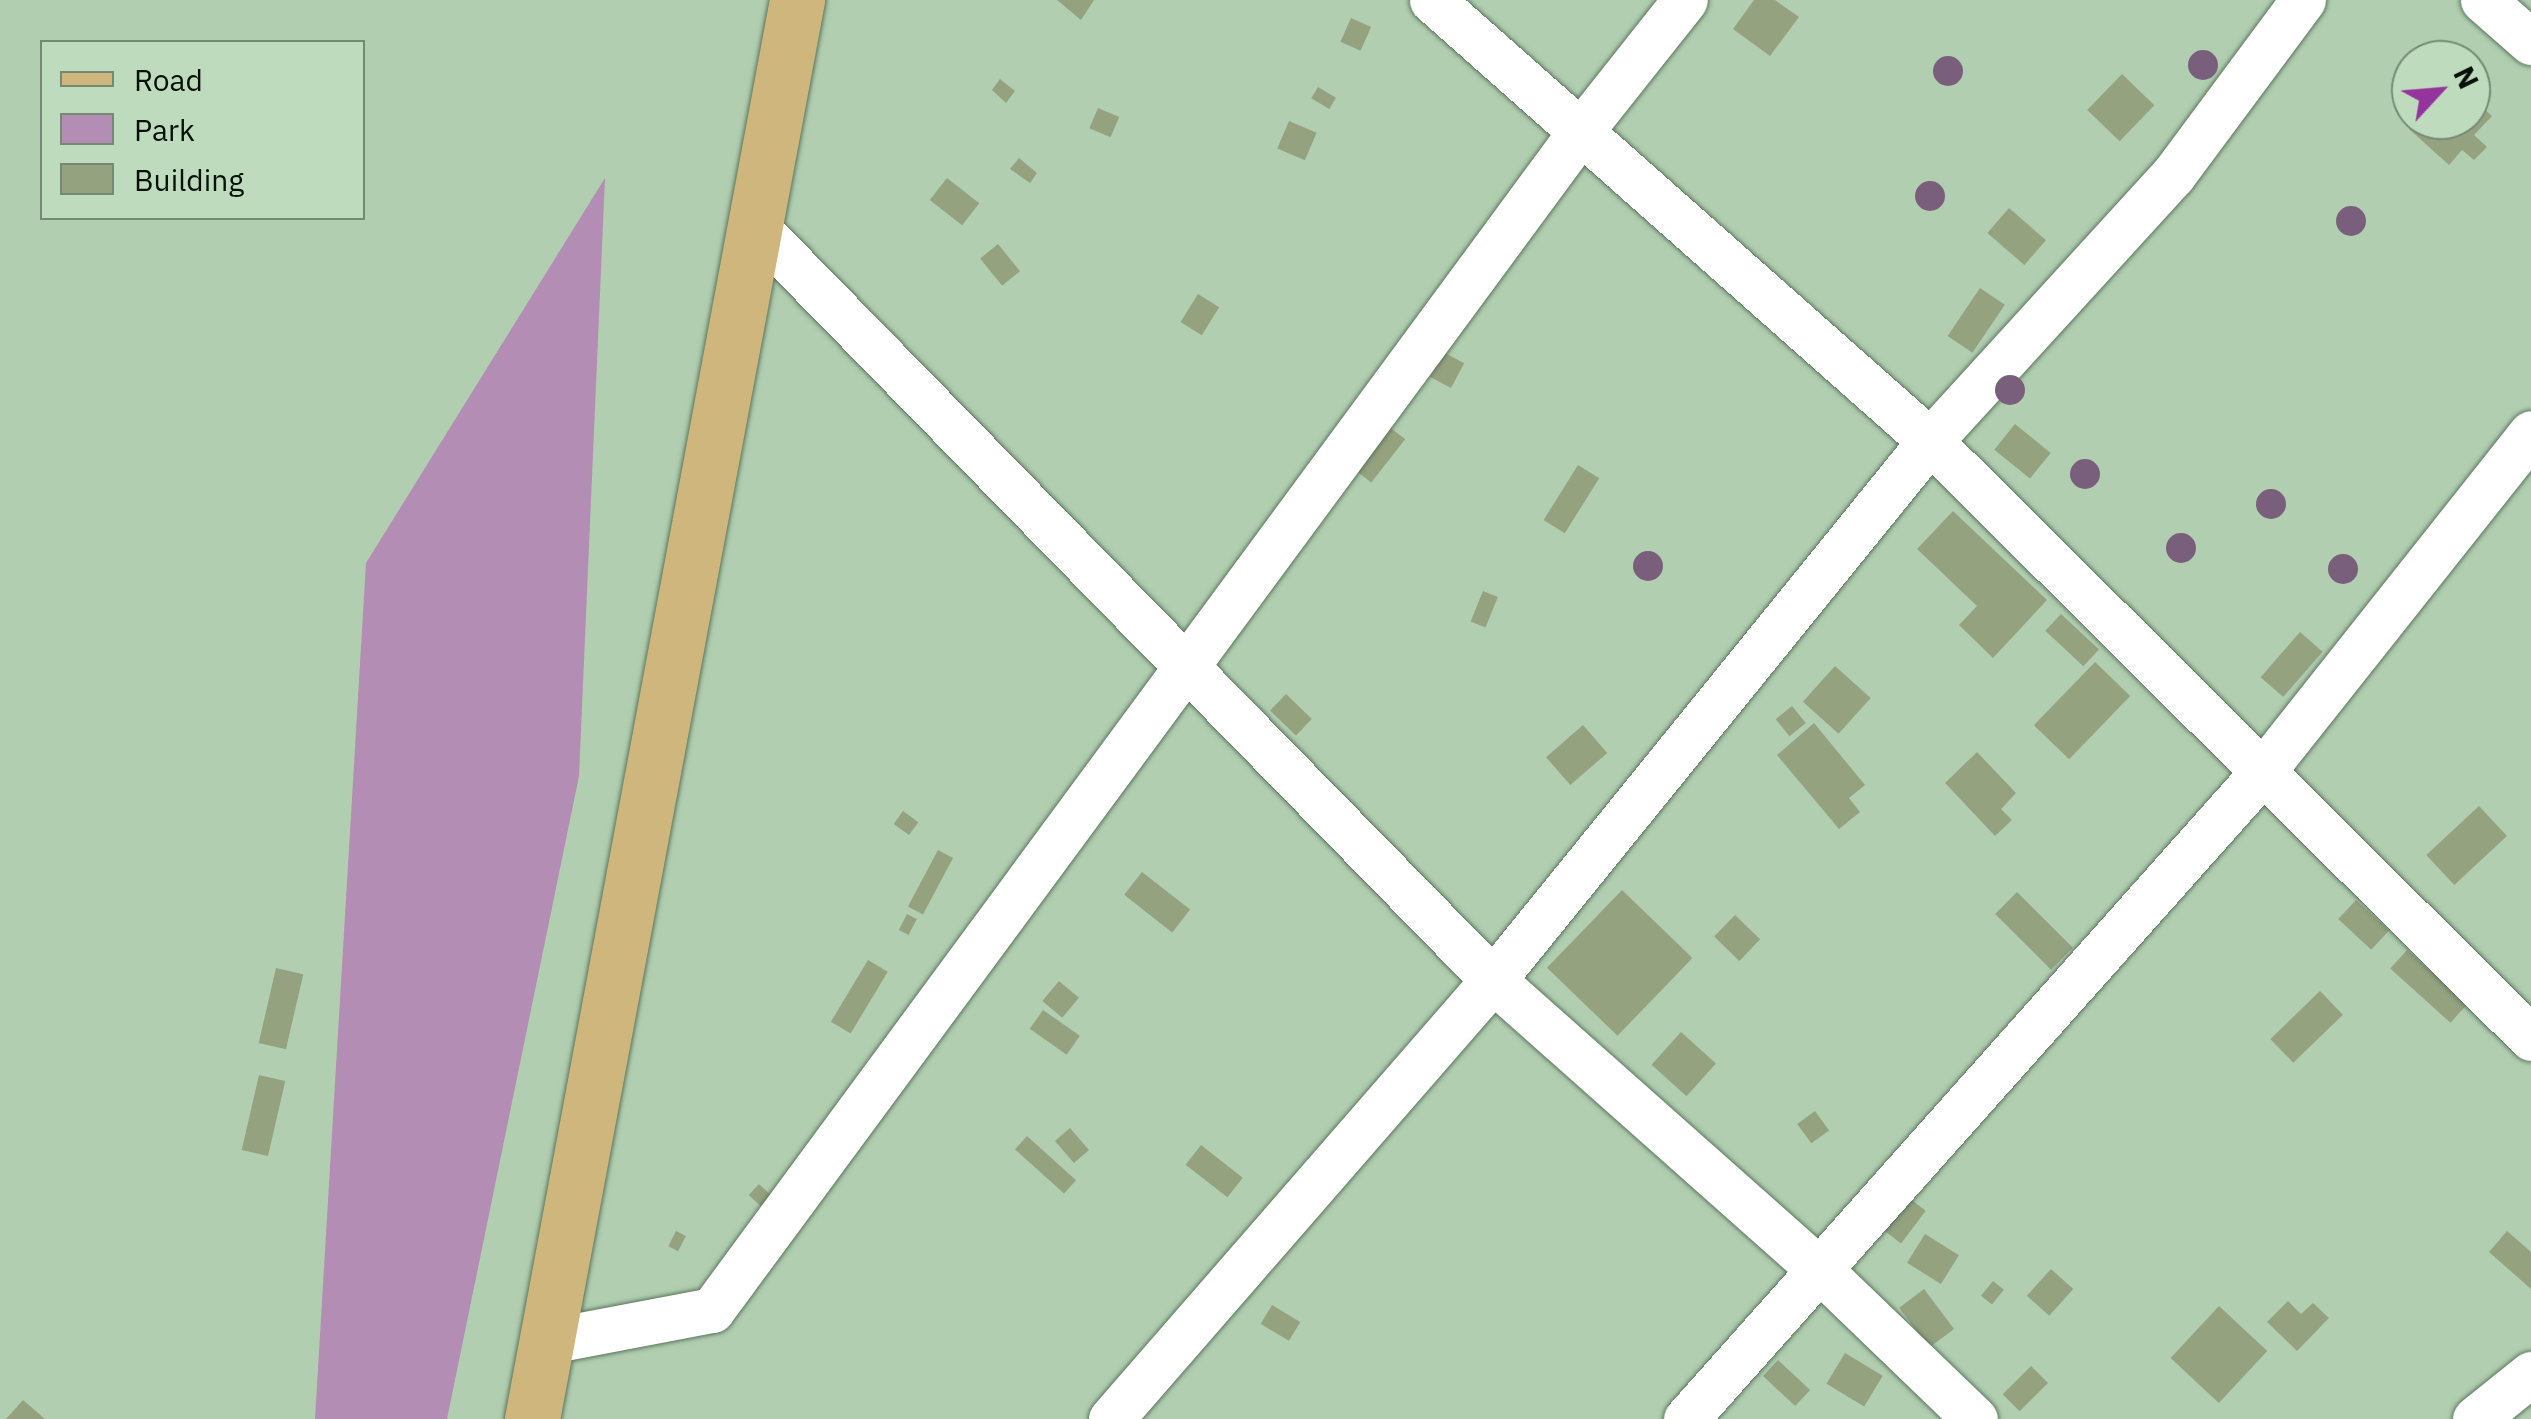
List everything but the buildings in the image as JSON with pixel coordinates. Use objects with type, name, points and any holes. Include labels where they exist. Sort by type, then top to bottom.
[{"type":"main road","points":[[532,1419],[758,229],[797,0]]},
{"type":"street","points":[[1432,0],[1930,441],[2260,776],[2531,1038]]},
{"type":"street","points":[[544,1342],[712,1310],[1580,131],[1684,0]]},
{"type":"street","points":[[1111,1419],[1493,980],[1930,441],[2172,175],[2303,0]]},
{"type":"street","points":[[2483,0],[2531,42]]},
{"type":"street","points":[[758,229],[1493,980],[1820,1270],[1975,1419]]},
{"type":"street","points":[[1686,1419],[2260,776],[2531,433]]},
{"type":"street","points":[[2475,1419],[2531,1374]]},
{"type":"green space","points":[[605,178],[579,776],[447,1419],[315,1419],[366,563]]}]
